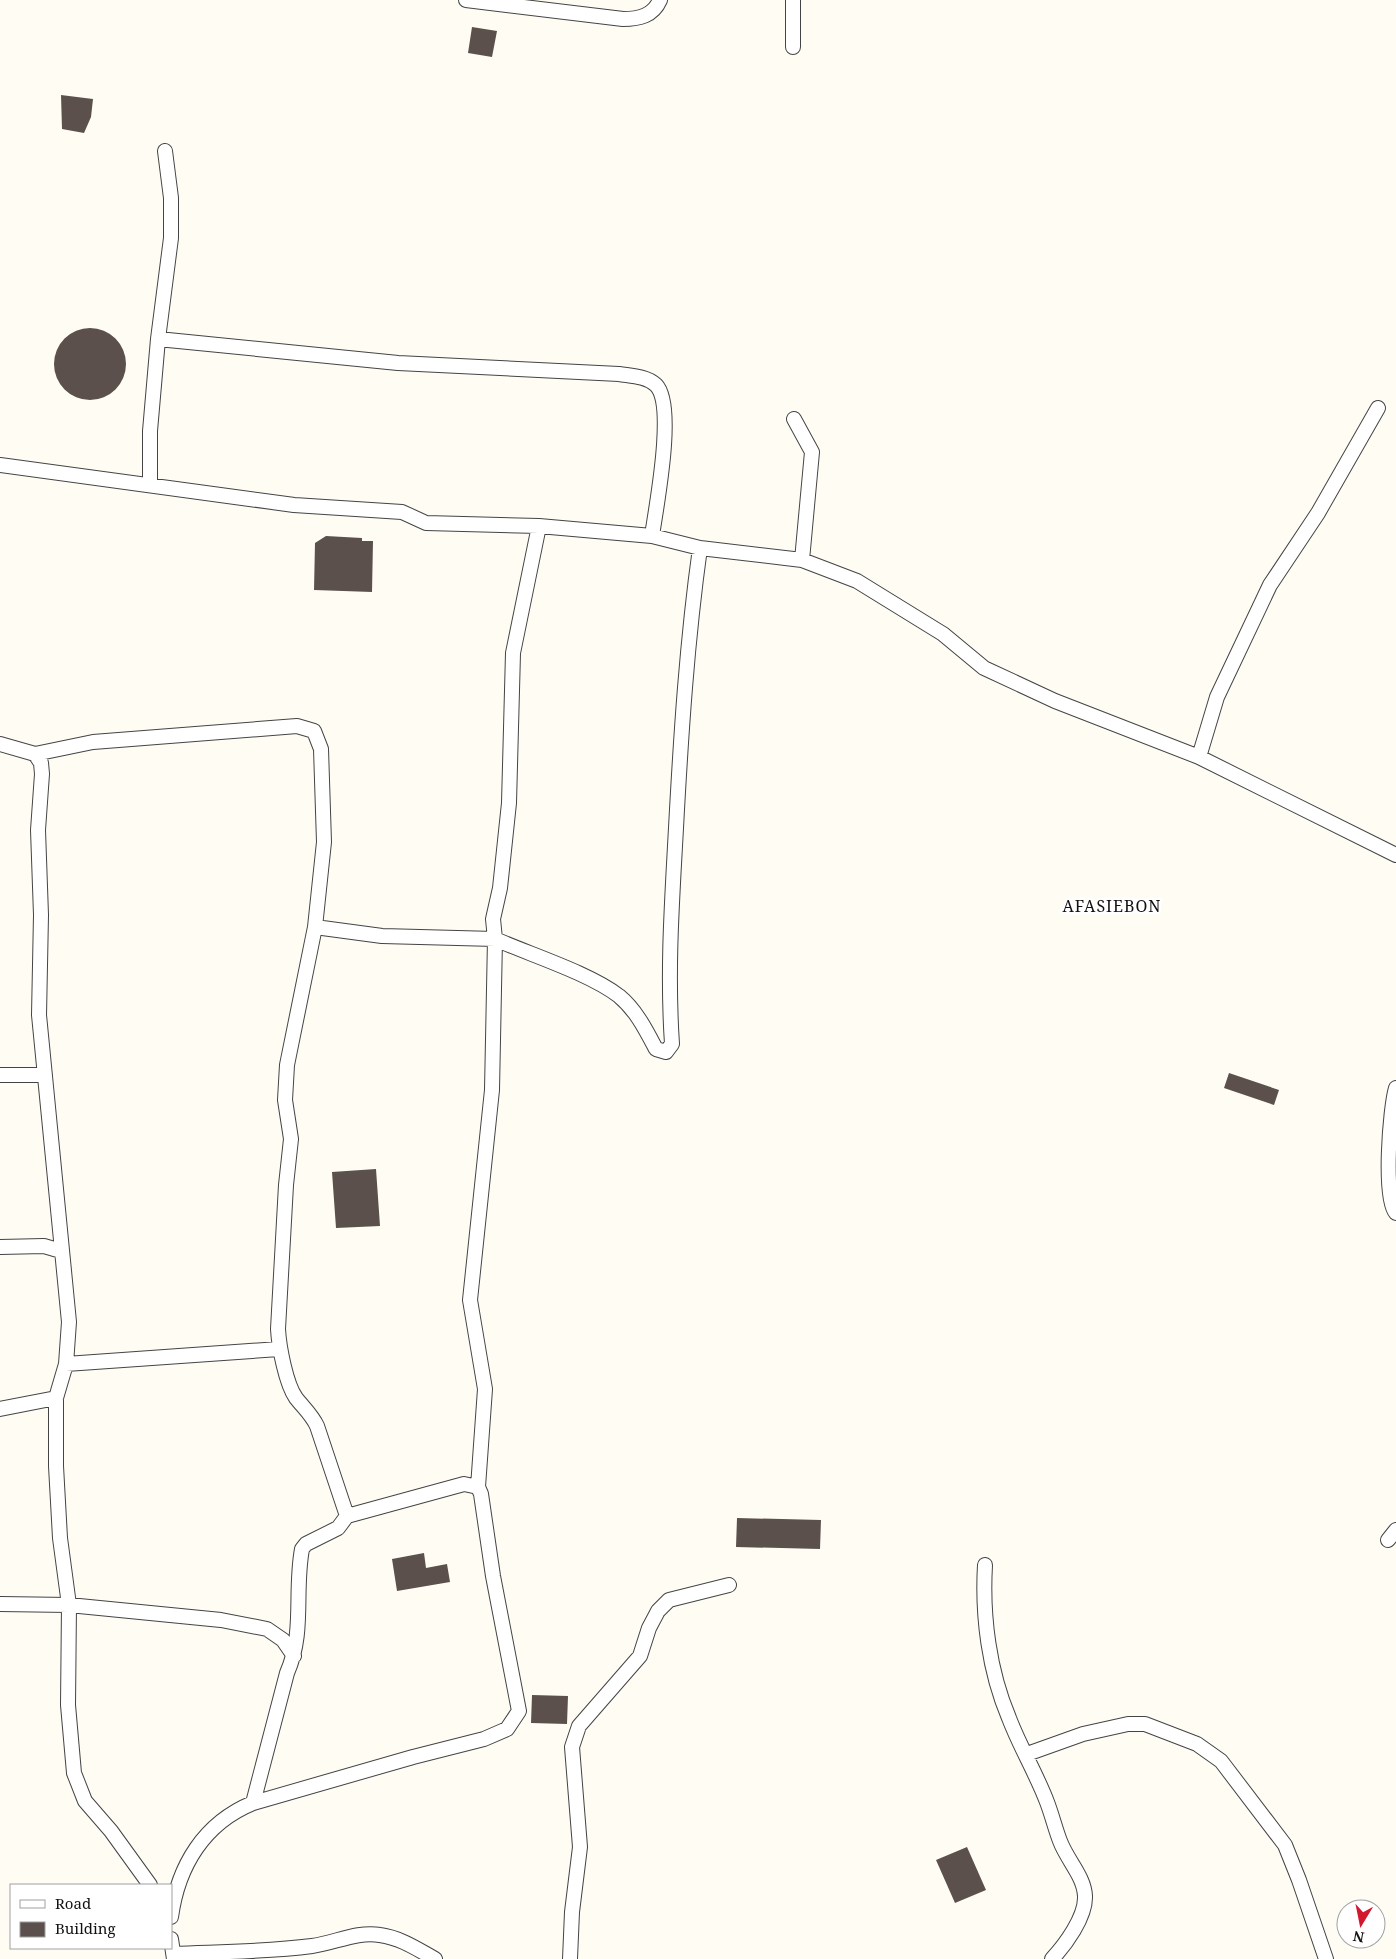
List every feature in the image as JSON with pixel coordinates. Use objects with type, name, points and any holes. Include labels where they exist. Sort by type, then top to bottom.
[{"type":"street","points":[[466,0],[623,19],[638,19],[652,13],[660,0]]},
{"type":"street","points":[[793,0],[793,47]]},
{"type":"street","points":[[150,486],[150,431],[158,339],[171,238],[171,198],[165,151]]},
{"type":"street","points":[[158,339],[398,363],[620,374],[642,377],[656,385],[664,403],[664,448],[652,536]]},
{"type":"street","points":[[1199,757],[1217,696],[1270,585],[1318,513],[1378,408]]},
{"type":"street","points":[[794,419],[812,452],[802,560]]},
{"type":"street","points":[[0,465],[294,505],[402,512],[426,523],[539,526],[652,536],[700,548],[802,560],[857,581],[942,634],[984,668],[1055,701],[1199,757],[1396,855]]},
{"type":"street","points":[[172,1913],[190,1855],[214,1829],[239,1809],[253,1803],[413,1757],[484,1739],[507,1729],[516,1719],[519,1711],[493,1576],[482,1494],[478,1487],[485,1389],[470,1300],[492,1090],[495,939],[493,919],[500,888],[509,802],[513,653],[539,526]]},
{"type":"street","points":[[315,927],[382,936],[495,939],[599,983],[620,996],[637,1015],[656,1050],[666,1052],[670,1049],[672,1044],[669,998],[669,924],[689,622],[700,548]]},
{"type":"street","points":[[0,744],[35,754],[93,742],[297,726],[314,731],[321,749],[324,842],[315,927],[287,1074],[285,1100],[291,1139],[280,1279],[279,1349],[294,1396],[313,1417],[317,1426],[347,1516]]},
{"type":"street","points":[[35,754],[41,764],[42,774],[38,830],[41,914],[39,1015],[68,1322],[66,1364],[56,1398],[56,1466],[60,1538],[69,1605],[68,1705],[74,1773],[85,1801],[111,1831],[149,1884]]},
{"type":"street","points":[[0,1075],[45,1075]]},
{"type":"street","points":[[1396,1088],[1392,1102],[1388,1180],[1392,1209],[1396,1213]]},
{"type":"street","points":[[0,1247],[44,1246],[61,1251]]},
{"type":"street","points":[[66,1364],[279,1349]]},
{"type":"street","points":[[0,1409],[56,1398]]},
{"type":"street","points":[[253,1803],[287,1673],[298,1639],[302,1549],[306,1544],[338,1528],[347,1516],[464,1484],[478,1487]]},
{"type":"street","points":[[985,1565],[983,1600],[997,1682],[1009,1719],[1027,1754],[1047,1803],[1060,1843],[1082,1882],[1085,1897],[1081,1913],[1067,1943],[1052,1959]]},
{"type":"street","points":[[570,1959],[572,1912],[580,1847],[572,1747],[578,1726],[640,1656],[649,1628],[658,1611],[669,1600],[729,1585]]},
{"type":"street","points":[[0,1604],[69,1605],[221,1620],[267,1629],[284,1640],[294,1656]]},
{"type":"street","points":[[1027,1754],[1083,1734],[1128,1724],[1145,1724],[1197,1744],[1221,1762],[1285,1845],[1300,1880],[1326,1959]]},
{"type":"street","points":[[174,1956],[312,1946],[346,1939],[361,1933],[401,1940],[435,1959]]},
{"type":"building","points":[[472,27],[497,31],[492,57],[468,53]]},
{"type":"building","points":[[61,95],[93,99],[91,117],[84,133],[62,129]]},
{"type":"building","points":[[90,328],[104,331],[116,338],[123,350],[126,364],[123,378],[116,390],[104,397],[90,400],[76,397],[64,390],[57,378],[54,364],[57,350],[64,338],[76,331]]},
{"type":"building","points":[[326,536],[362,538],[362,541],[373,541],[372,592],[314,590],[315,543]]},
{"type":"building","points":[[1229,1073],[1279,1090],[1274,1105],[1224,1088]]},
{"type":"building","points":[[376,1169],[380,1226],[336,1228],[332,1172]]},
{"type":"building","points":[[737,1518],[821,1520],[820,1549],[736,1547]]},
{"type":"building","points":[[424,1553],[426,1568],[447,1564],[450,1582],[397,1591],[392,1559]]},
{"type":"building","points":[[532,1695],[568,1696],[567,1724],[531,1723]]},
{"type":"building","points":[[967,1847],[986,1890],[955,1903],[936,1860]]},
{"type":"district","name":"AFASIEBON","points":[[1112,906]]}]
